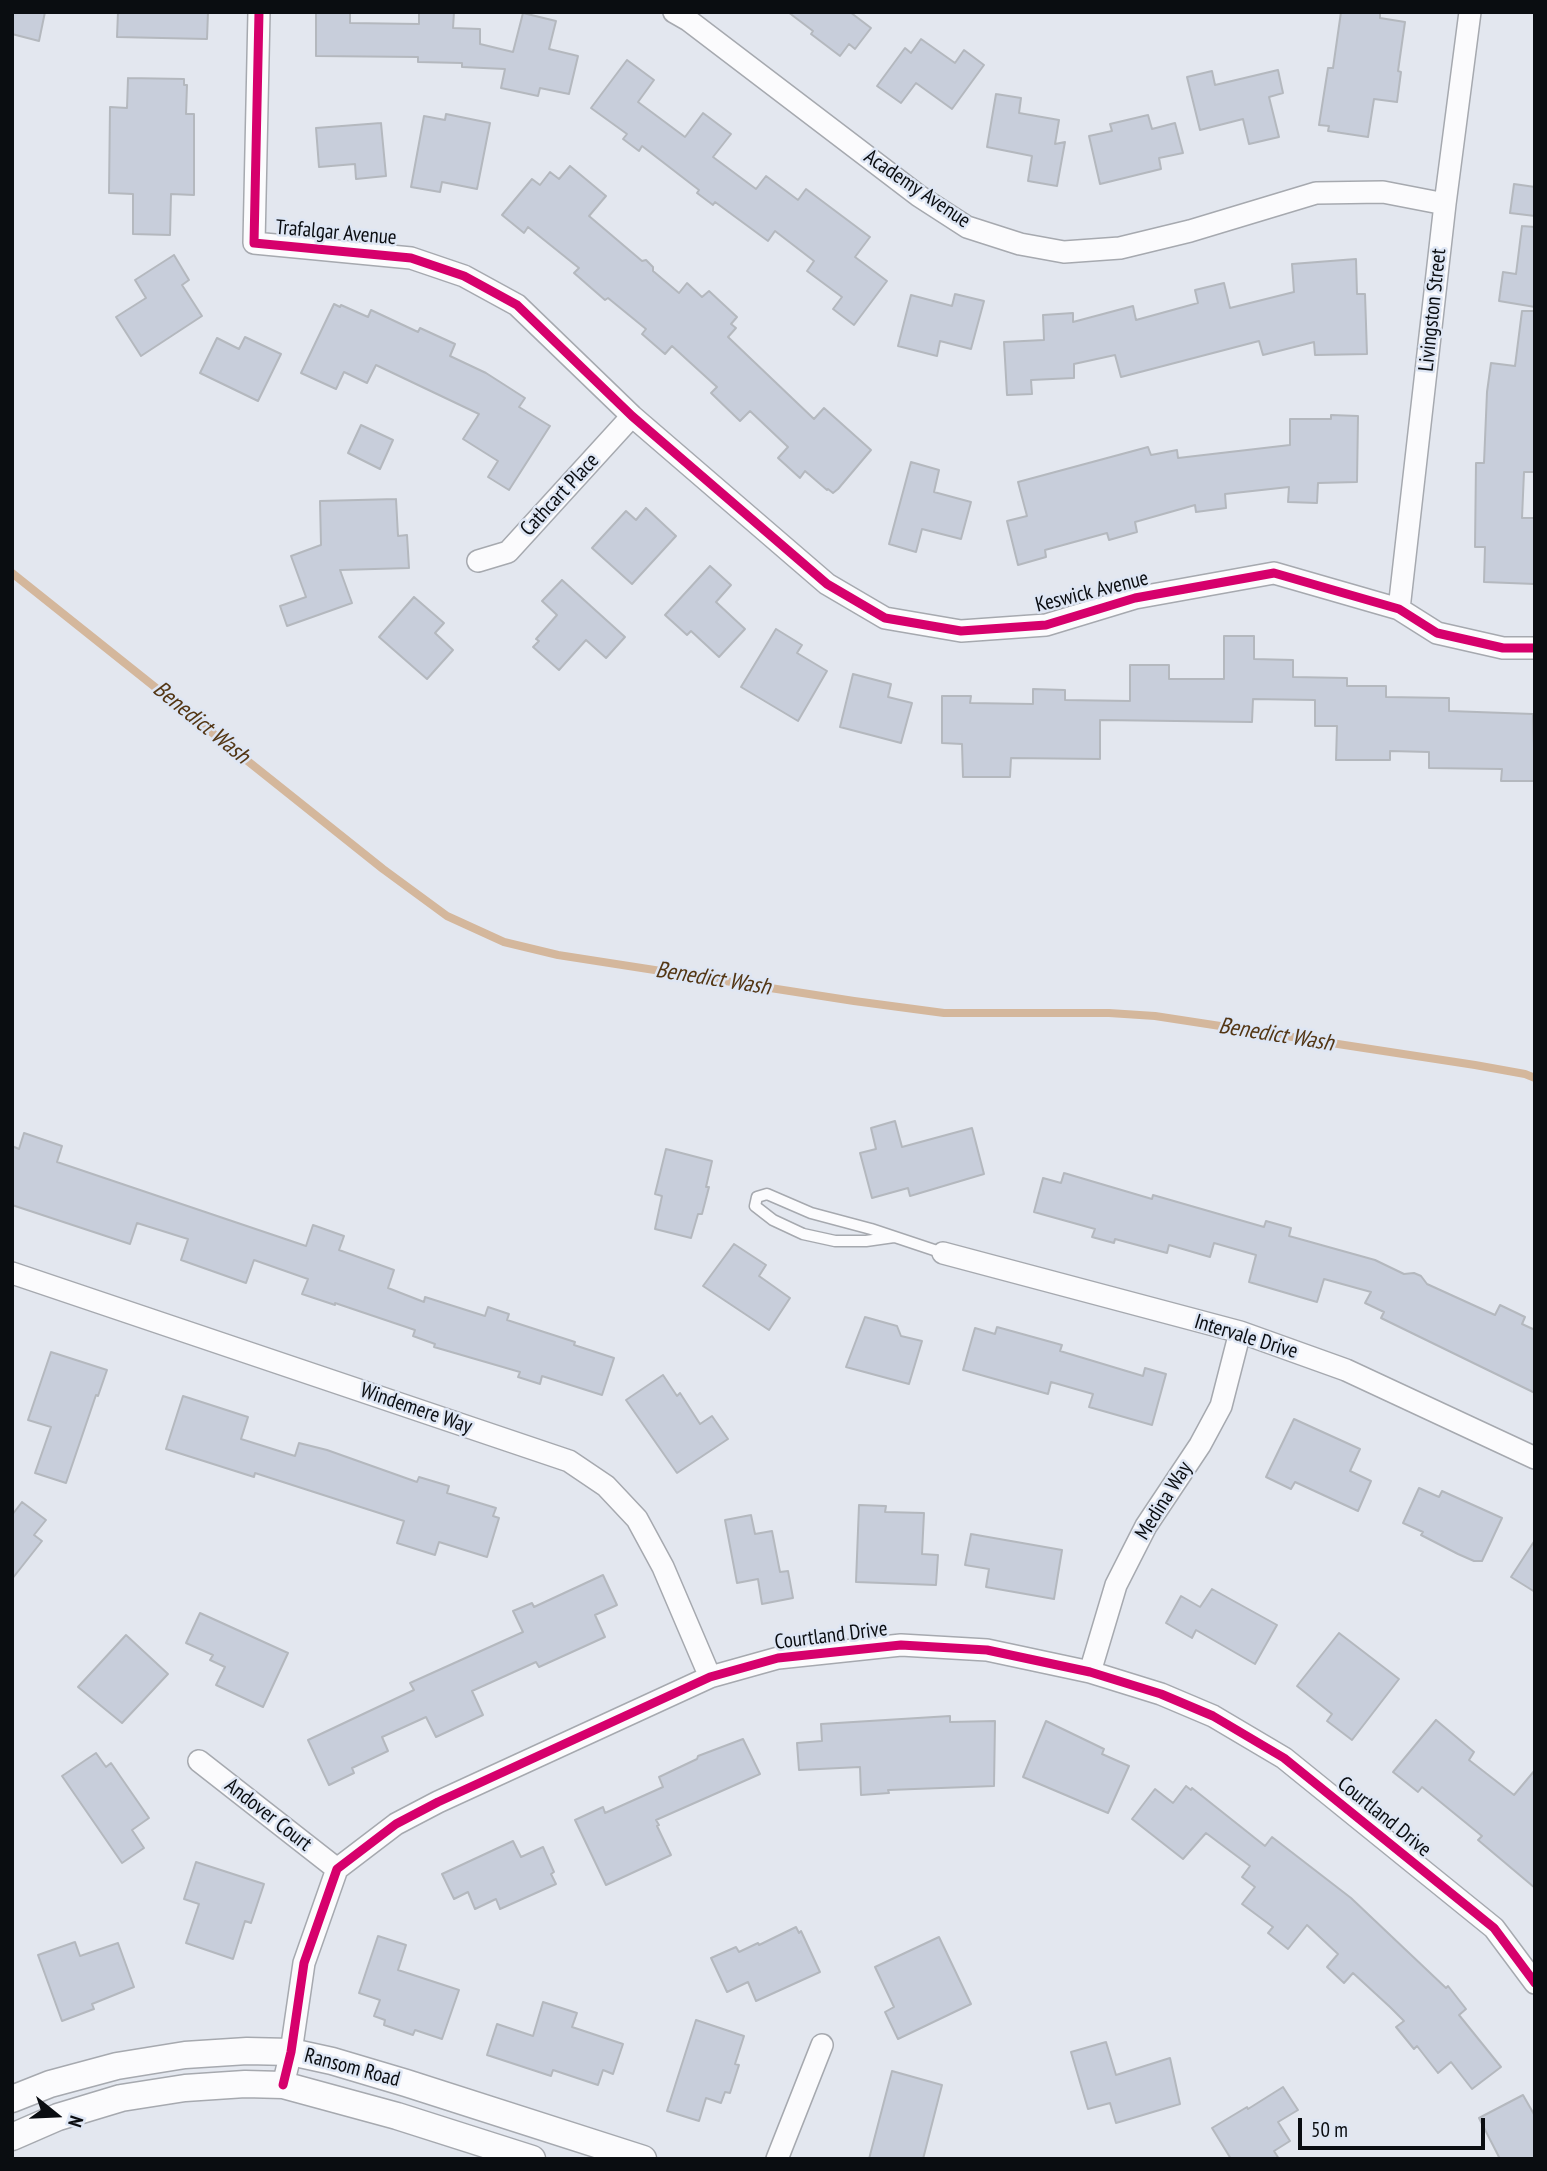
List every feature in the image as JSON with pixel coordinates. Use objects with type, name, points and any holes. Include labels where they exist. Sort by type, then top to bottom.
[{"type":"street","name":"Trafalgar Avenue","points":[[259,12],[254,243],[411,258],[464,276],[517,305],[632,416]]},
{"type":"street","name":"Livingston Street","points":[[1399,609],[1445,204],[1470,12]]},
{"type":"street","name":"Academy Avenue","points":[[685,15],[919,196],[967,227],[1020,244],[1064,252],[1119,248],[1190,231],[1316,192],[1383,192],[1445,204]]},
{"type":"street","name":"Cathcart Place","points":[[478,561],[508,552],[632,416]]},
{"type":"street","name":"Keswick Avenue","points":[[632,416],[827,584],[885,618],[961,631],[1046,625],[1135,598],[1274,573],[1399,609],[1437,632],[1503,648],[1535,648]]},
{"type":"street","name":"Intervale Drive","points":[[943,1253],[1240,1332],[1346,1370],[1535,1458]]},
{"type":"street","name":"Windemere Way","points":[[12,1273],[569,1461],[606,1486],[637,1519],[663,1567],[710,1677]]},
{"type":"street","name":"Medina Way","points":[[1090,1672],[1116,1586],[1146,1526],[1200,1446],[1221,1406],[1240,1332]]},
{"type":"street","name":"Courtland Drive","points":[[337,1869],[397,1824],[438,1802],[710,1677],[778,1658],[901,1645],[987,1650],[1090,1672],[1161,1694],[1213,1716],[1284,1758],[1494,1928],[1535,1983]]},
{"type":"street","name":"Andover Court","points":[[199,1761],[337,1869]]},
{"type":"street","points":[[283,2085],[291,2052],[304,1963],[337,1869]]},
{"type":"street","points":[[777,2159],[822,2045]]},
{"type":"street","name":"Ransom Road","points":[[12,2098],[50,2084],[117,2066],[185,2055],[247,2051],[291,2052],[406,2083],[643,2159]]},
{"type":"street","name":"Ransom Road","points":[[12,2137],[58,2117],[121,2098],[185,2088],[245,2084],[283,2085],[397,2116],[532,2159]]},
{"type":"lane","points":[[894,1237],[835,1241],[803,1234],[773,1220],[755,1206],[757,1197],[767,1194],[811,1213],[894,1237],[943,1253]]},
{"type":"building","points":[[12,12],[45,12],[39,41],[12,34]]},
{"type":"building","points":[[118,12],[208,12],[207,39],[117,37]]},
{"type":"building","points":[[316,12],[350,12],[350,23],[419,24],[419,12],[454,12],[453,28],[480,29],[480,44],[513,52],[523,13],[556,21],[549,49],[578,56],[569,94],[540,88],[538,96],[501,88],[505,69],[462,67],[462,63],[418,62],[418,57],[316,56]]},
{"type":"building","points":[[788,12],[850,12],[871,28],[855,49],[849,44],[840,56]]},
{"type":"building","points":[[1341,12],[1380,12],[1380,18],[1405,22],[1397,102],[1374,99],[1368,137],[1328,131],[1329,126],[1319,125],[1328,68],[1333,68]]},
{"type":"building","points":[[921,39],[955,63],[964,50],[984,65],[952,109],[916,83],[901,103],[877,86],[905,48],[911,53]]},
{"type":"building","points":[[627,60],[654,80],[638,102],[685,137],[703,113],[731,134],[713,157],[756,189],[766,176],[798,200],[806,189],[870,237],[855,257],[887,281],[854,325],[833,309],[842,297],[807,271],[814,261],[775,231],[768,241],[715,202],[713,205],[697,193],[699,190],[642,146],[639,151],[623,139],[627,134],[591,108]]},
{"type":"building","points":[[1278,70],[1283,93],[1269,97],[1279,137],[1249,144],[1243,119],[1200,130],[1187,77],[1212,71],[1215,85]]},
{"type":"building","points":[[128,78],[184,79],[184,85],[187,85],[186,114],[194,114],[194,195],[171,194],[170,235],[133,234],[133,194],[109,193],[110,107],[127,108]]},
{"type":"building","points":[[996,94],[1021,98],[1019,113],[1059,120],[1055,144],[1065,142],[1057,186],[1028,181],[1032,156],[987,147]]},
{"type":"building","points":[[446,114],[490,123],[477,189],[442,182],[440,192],[411,187],[424,116],[445,120]]},
{"type":"building","points":[[1148,115],[1152,129],[1175,123],[1183,153],[1159,158],[1161,169],[1100,184],[1089,136],[1112,131],[1110,124]]},
{"type":"building","points":[[381,123],[386,176],[356,179],[355,164],[319,167],[316,128]]},
{"type":"building","points":[[570,166],[606,196],[589,216],[642,261],[646,260],[653,267],[653,271],[679,293],[687,283],[702,297],[709,291],[737,317],[731,324],[736,328],[728,337],[814,419],[824,408],[871,450],[838,489],[833,493],[827,490],[805,471],[800,478],[778,458],[788,447],[750,411],[740,421],[711,393],[717,387],[672,346],[665,354],[642,334],[646,329],[608,298],[605,300],[574,273],[579,268],[528,227],[524,233],[502,215],[532,179],[540,185],[550,172],[559,179]]},
{"type":"building","points":[[1514,184],[1535,187],[1535,216],[1510,213]]},
{"type":"building","points":[[1522,226],[1535,227],[1535,307],[1499,301],[1503,272],[1516,274]]},
{"type":"building","points":[[174,255],[189,280],[182,285],[202,316],[141,356],[116,317],[146,298],[135,280]]},
{"type":"building","points":[[1356,259],[1357,294],[1365,294],[1367,354],[1315,355],[1314,342],[1263,355],[1259,341],[1121,377],[1115,355],[1074,364],[1074,378],[1031,380],[1032,394],[1007,395],[1004,342],[1044,340],[1043,315],[1073,313],[1073,322],[1133,306],[1136,320],[1198,303],[1195,290],[1224,283],[1230,308],[1294,292],[1292,264]]},
{"type":"building","points":[[955,294],[984,301],[971,349],[940,341],[937,356],[898,346],[911,295],[952,306]]},
{"type":"building","points":[[334,304],[368,317],[371,310],[418,332],[420,328],[455,344],[450,356],[486,373],[525,398],[519,407],[550,426],[509,490],[488,477],[498,461],[463,439],[479,414],[376,365],[367,383],[344,372],[336,389],[301,373]]},
{"type":"building","points":[[1522,311],[1535,311],[1535,472],[1524,472],[1522,518],[1535,518],[1535,584],[1484,582],[1485,547],[1475,547],[1476,463],[1484,463],[1491,363],[1515,366]]},
{"type":"building","points":[[245,337],[281,354],[258,401],[200,373],[217,338],[239,349]]},
{"type":"building","points":[[1331,415],[1358,416],[1357,482],[1318,483],[1317,503],[1288,502],[1289,487],[1225,494],[1226,508],[1196,512],[1195,505],[1135,522],[1137,532],[1109,540],[1107,533],[1045,550],[1046,557],[1018,565],[1007,521],[1027,516],[1018,482],[1148,447],[1151,455],[1177,450],[1178,458],[1290,445],[1290,419],[1331,419]]},
{"type":"building","points":[[361,425],[393,440],[380,469],[348,453]]},
{"type":"building","points":[[911,462],[939,470],[934,492],[971,502],[961,539],[922,529],[916,552],[889,544]]},
{"type":"building","points":[[396,499],[398,536],[407,535],[409,568],[340,570],[352,603],[287,626],[280,606],[306,597],[291,556],[321,545],[320,501]]},
{"type":"building","points":[[646,508],[676,536],[632,584],[592,548],[626,511],[636,520]]},
{"type":"building","points":[[710,566],[731,585],[716,602],[745,629],[719,657],[691,631],[687,635],[665,615]]},
{"type":"building","points":[[562,580],[625,637],[606,658],[586,640],[559,670],[533,647],[539,641],[536,639],[557,615],[542,601]]},
{"type":"building","points":[[414,597],[444,623],[435,633],[453,650],[427,679],[379,637]]},
{"type":"building","points":[[776,629],[802,645],[797,653],[827,671],[798,721],[741,687]]},
{"type":"building","points":[[1224,636],[1254,636],[1254,659],[1293,660],[1293,677],[1347,678],[1347,686],[1386,686],[1386,697],[1449,698],[1449,711],[1533,714],[1535,781],[1501,781],[1502,769],[1429,768],[1429,752],[1390,751],[1390,760],[1336,760],[1337,726],[1315,726],[1315,700],[1253,699],[1252,722],[1100,720],[1100,759],[1011,758],[1010,777],[963,777],[962,744],[942,743],[942,696],[971,696],[970,703],[1033,704],[1033,689],[1065,690],[1065,700],[1130,701],[1130,665],[1169,665],[1169,679],[1224,679]]},
{"type":"building","points":[[853,674],[891,684],[888,697],[912,703],[901,743],[840,727]]},
{"type":"building","points":[[895,1121],[902,1147],[972,1128],[984,1174],[910,1196],[908,1188],[872,1198],[860,1153],[876,1149],[871,1128]]},
{"type":"building","points":[[24,1133],[62,1146],[57,1162],[306,1246],[313,1225],[344,1236],[339,1250],[394,1270],[388,1288],[424,1302],[425,1297],[485,1316],[488,1307],[509,1314],[507,1320],[614,1358],[602,1395],[542,1376],[540,1384],[518,1377],[520,1372],[434,1347],[435,1344],[413,1336],[415,1330],[302,1294],[308,1279],[254,1260],[246,1283],[181,1260],[188,1239],[137,1223],[130,1244],[12,1205],[12,1146],[19,1149]]},
{"type":"building","points":[[666,1149],[712,1161],[702,1214],[698,1214],[691,1238],[655,1229],[662,1196],[655,1194]]},
{"type":"building","points":[[1064,1173],[1152,1199],[1153,1195],[1264,1227],[1266,1221],[1291,1228],[1289,1236],[1375,1260],[1404,1274],[1414,1273],[1421,1276],[1427,1284],[1495,1315],[1500,1305],[1525,1317],[1522,1324],[1535,1330],[1535,1393],[1381,1318],[1384,1312],[1365,1303],[1371,1292],[1324,1279],[1317,1302],[1249,1282],[1256,1255],[1214,1243],[1210,1257],[1169,1245],[1167,1253],[1115,1239],[1114,1243],[1092,1237],[1095,1229],[1034,1212],[1043,1178],[1061,1183]]},
{"type":"building","points":[[734,1244],[766,1265],[759,1276],[790,1298],[769,1330],[703,1286]]},
{"type":"building","points":[[865,1317],[897,1326],[901,1336],[922,1341],[909,1384],[846,1367]]},
{"type":"building","points":[[997,1327],[1062,1345],[1060,1351],[1143,1376],[1145,1368],[1166,1374],[1152,1425],[1089,1407],[1093,1394],[1051,1382],[1048,1394],[963,1370],[975,1328],[995,1334]]},
{"type":"building","points":[[51,1352],[107,1370],[66,1483],[35,1473],[51,1427],[28,1420]]},
{"type":"building","points":[[663,1375],[677,1396],[680,1393],[700,1424],[712,1416],[728,1439],[677,1473],[626,1400]]},
{"type":"building","points":[[183,1396],[248,1417],[241,1439],[295,1456],[299,1443],[327,1450],[417,1482],[419,1477],[449,1486],[447,1493],[496,1508],[493,1516],[499,1518],[487,1557],[439,1542],[435,1555],[397,1543],[404,1521],[255,1473],[254,1477],[166,1449]]},
{"type":"building","points":[[1294,1419],[1360,1449],[1350,1471],[1371,1481],[1358,1511],[1295,1482],[1291,1489],[1266,1477]]},
{"type":"building","points":[[1419,1488],[1439,1497],[1442,1491],[1502,1518],[1482,1561],[1474,1561],[1458,1554],[1403,1523]]},
{"type":"building","points":[[22,1502],[46,1520],[34,1535],[42,1541],[12,1579],[12,1515]]},
{"type":"building","points":[[859,1505],[886,1506],[885,1512],[924,1513],[922,1554],[938,1555],[936,1585],[856,1582]]},
{"type":"building","points":[[751,1515],[755,1534],[772,1531],[780,1572],[788,1571],[793,1598],[762,1604],[758,1579],[737,1583],[725,1520]]},
{"type":"building","points":[[971,1534],[1062,1550],[1054,1599],[986,1587],[989,1569],[965,1565]]},
{"type":"building","points":[[1535,1540],[1535,1592],[1511,1577]]},
{"type":"building","points":[[603,1575],[617,1605],[595,1615],[605,1637],[539,1667],[536,1662],[472,1691],[483,1715],[436,1737],[426,1717],[382,1737],[388,1751],[352,1768],[354,1773],[329,1785],[308,1740],[414,1690],[410,1683],[523,1632],[513,1611],[532,1603],[534,1607]]},
{"type":"building","points":[[1212,1589],[1277,1625],[1255,1664],[1196,1630],[1192,1638],[1166,1623],[1181,1596],[1200,1607]]},
{"type":"building","points":[[200,1613],[288,1653],[263,1707],[216,1685],[225,1667],[210,1660],[213,1655],[186,1643]]},
{"type":"building","points":[[1339,1633],[1399,1679],[1352,1740],[1327,1721],[1332,1714],[1297,1686]]},
{"type":"building","points":[[126,1635],[168,1674],[122,1723],[78,1687]]},
{"type":"building","points":[[950,1716],[950,1722],[995,1721],[994,1786],[888,1790],[889,1793],[861,1795],[860,1767],[799,1770],[797,1743],[822,1741],[821,1724]]},
{"type":"building","points":[[1436,1720],[1474,1752],[1469,1760],[1514,1795],[1535,1770],[1535,1888],[1478,1840],[1482,1836],[1422,1787],[1418,1792],[1393,1772]]},
{"type":"building","points":[[1046,1721],[1104,1749],[1102,1754],[1129,1766],[1108,1813],[1023,1777]]},
{"type":"building","points":[[743,1739],[760,1774],[656,1820],[671,1855],[606,1885],[575,1820],[603,1807],[605,1813],[663,1787],[659,1777],[697,1759],[698,1756]]},
{"type":"building","points":[[96,1753],[106,1767],[111,1763],[149,1818],[132,1830],[144,1848],[122,1863],[62,1776]]},
{"type":"building","points":[[1186,1786],[1265,1846],[1272,1837],[1351,1898],[1446,1988],[1448,1986],[1466,2009],[1459,2015],[1501,2067],[1472,2089],[1451,2062],[1438,2073],[1417,2046],[1414,2049],[1396,2027],[1404,2021],[1390,2007],[1353,1973],[1344,1983],[1327,1967],[1338,1954],[1307,1925],[1288,1949],[1268,1933],[1273,1927],[1242,1904],[1255,1887],[1242,1877],[1250,1866],[1206,1833],[1183,1859],[1132,1819],[1155,1789],[1173,1803]]},
{"type":"building","points":[[513,1841],[521,1857],[543,1847],[556,1884],[500,1909],[496,1899],[475,1909],[468,1892],[454,1899],[442,1874]]},
{"type":"building","points":[[196,1862],[264,1884],[251,1923],[245,1921],[233,1959],[186,1943],[199,1904],[184,1899]]},
{"type":"building","points":[[796,1927],[799,1933],[801,1931],[820,1972],[756,2001],[748,1982],[727,1992],[711,1958],[736,1947],[739,1952],[758,1943],[759,1945]]},
{"type":"building","points":[[378,1936],[406,1945],[398,1970],[459,1990],[442,2039],[415,2030],[413,2035],[384,2025],[385,2020],[374,2016],[380,2000],[359,1993]]},
{"type":"building","points":[[939,1937],[971,2004],[898,2039],[885,2012],[894,2007],[875,1967]]},
{"type":"building","points":[[75,1942],[80,1956],[118,1943],[134,1987],[92,2004],[94,2009],[62,2021],[38,1955]]},
{"type":"building","points":[[543,2002],[577,2013],[572,2027],[623,2044],[613,2074],[603,2070],[598,2085],[553,2070],[551,2076],[487,2055],[497,2024],[533,2036]]},
{"type":"building","points":[[696,2020],[744,2036],[730,2093],[725,2092],[721,2103],[706,2098],[699,2121],[667,2111]]},
{"type":"building","points":[[1106,2042],[1116,2075],[1170,2058],[1180,2104],[1116,2123],[1110,2103],[1088,2109],[1071,2052]]},
{"type":"building","points":[[892,2071],[942,2085],[923,2159],[869,2159]]},
{"type":"building","points":[[1283,2087],[1298,2110],[1278,2122],[1290,2141],[1274,2151],[1279,2159],[1231,2159],[1212,2128]]},
{"type":"building","points":[[1523,2095],[1535,2116],[1535,2159],[1500,2159],[1479,2118]]},
{"type":"waterway","name":"Benedict Wash","points":[[12,573],[383,869],[447,916],[504,942],[558,955],[944,1013],[1109,1013],[1155,1016],[1475,1065],[1535,1078]]},
{"type":"cycle path","points":[[259,12],[254,243],[411,258],[464,276],[517,305],[632,416],[827,584],[885,618],[961,631],[1046,625],[1135,598],[1274,573],[1399,609],[1437,633],[1503,648],[1535,648]]},
{"type":"cycle path","points":[[283,2085],[291,2052],[304,1963],[337,1869],[396,1824],[438,1802],[710,1677],[778,1658],[901,1645],[987,1650],[1090,1672],[1161,1694],[1213,1716],[1284,1758],[1494,1928],[1535,1983]]}]
